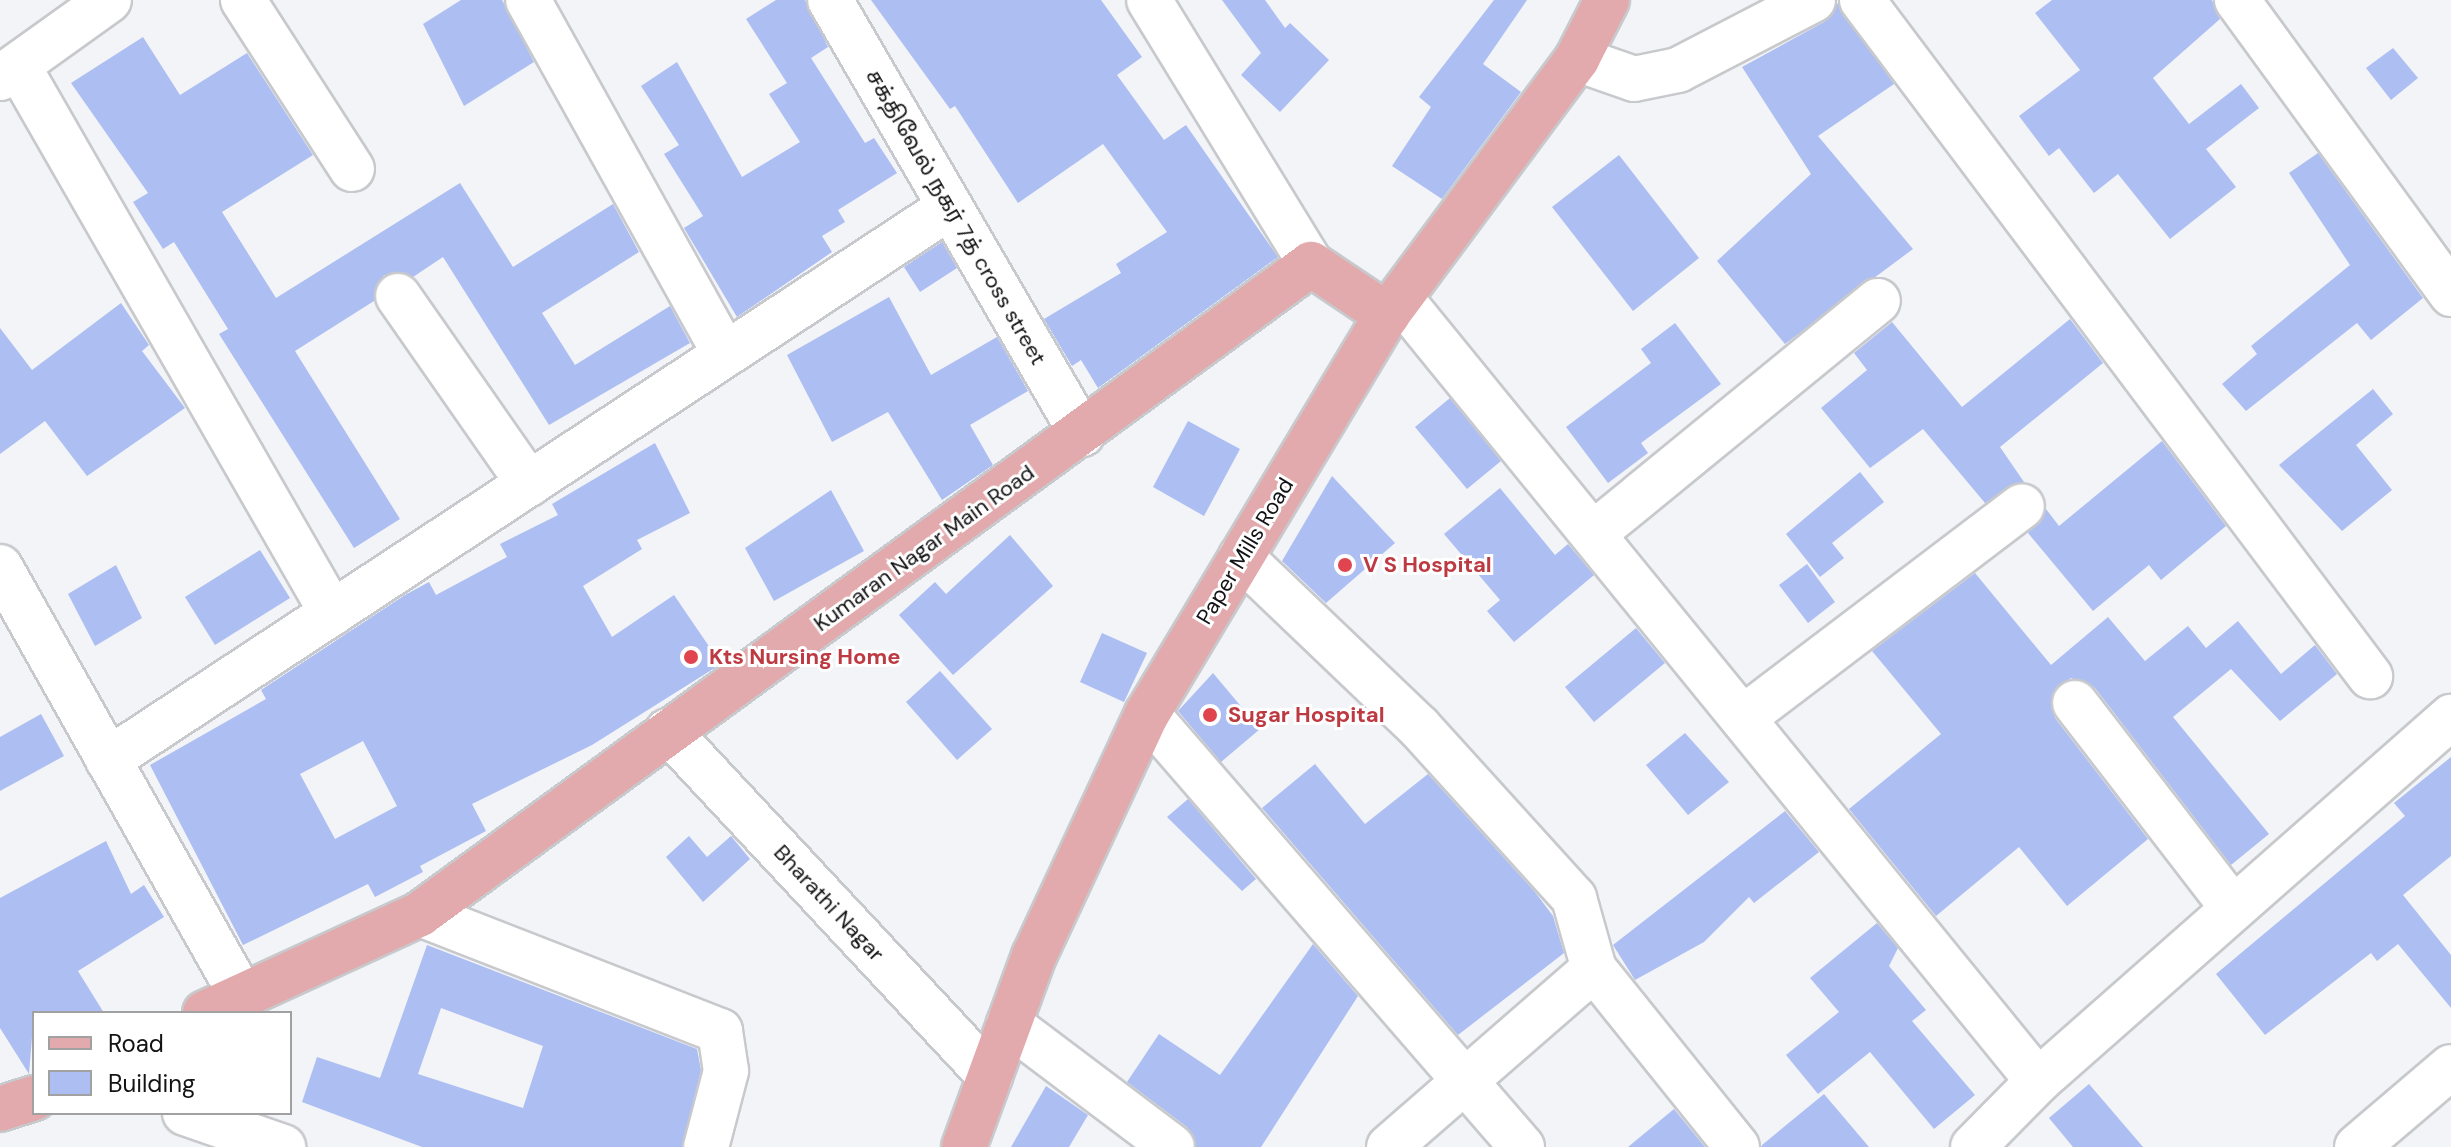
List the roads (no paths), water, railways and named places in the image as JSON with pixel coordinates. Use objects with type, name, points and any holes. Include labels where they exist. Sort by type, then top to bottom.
[{"type":"main road","name":"Paper Mills Road","points":[[964,1147],[1009,1024],[1147,714],[1394,306],[1577,59],[1607,0]]},
{"type":"main road","points":[[1311,264],[1394,306]]},
{"type":"main road","name":"Kumaran Nagar Main Road","points":[[222,1003],[420,914],[1311,264]]},
{"type":"main road","points":[[0,1109],[32,1099]]},
{"type":"street","points":[[109,0],[5,74],[332,613]]},
{"type":"street","points":[[243,0],[352,169]]},
{"type":"street","points":[[528,0],[725,354]]},
{"type":"street","name":"சக்திவேல் நகர் 7த் cross street","points":[[830,0],[1082,434]]},
{"type":"street","points":[[1149,0],[1311,264]]},
{"type":"street","points":[[1577,59],[1634,79],[1678,70],[1813,0]]},
{"type":"street","points":[[1862,0],[2370,676]]},
{"type":"street","points":[[2237,0],[2450,290]]},
{"type":"street","points":[[108,760],[950,207]]},
{"type":"street","points":[[398,296],[529,484]]},
{"type":"street","points":[[1593,534],[1878,301]]},
{"type":"street","points":[[1394,306],[1593,534],[2038,1081]]},
{"type":"street","points":[[1743,718],[2022,506]]},
{"type":"street","points":[[1241,557],[1419,727],[1574,898],[1594,969],[1737,1147]]},
{"type":"street","points":[[0,567],[108,760],[222,1003]]},
{"type":"street","points":[[2075,703],[2233,908]]},
{"type":"street","points":[[1147,714],[1522,1147]]},
{"type":"street","points":[[1973,1147],[2038,1081],[2450,721]]},
{"type":"street","name":"Bharathi Nagar","points":[[668,731],[990,1076]]},
{"type":"street","points":[[420,914],[720,1031],[726,1071],[706,1147]]},
{"type":"street","points":[[1389,1147],[1594,969]]},
{"type":"street","points":[[1009,1024],[1172,1147]]},
{"type":"street","points":[[2357,1147],[2451,1067]]},
{"type":"street","points":[[191,1115],[283,1147]]},
{"type":"place","name":"V S Hospital","points":[[1345,565]]},
{"type":"place","name":"Kts Nursing Home","points":[[691,657]]},
{"type":"place","name":"Sugar Hospital","points":[[1210,715]]}]
